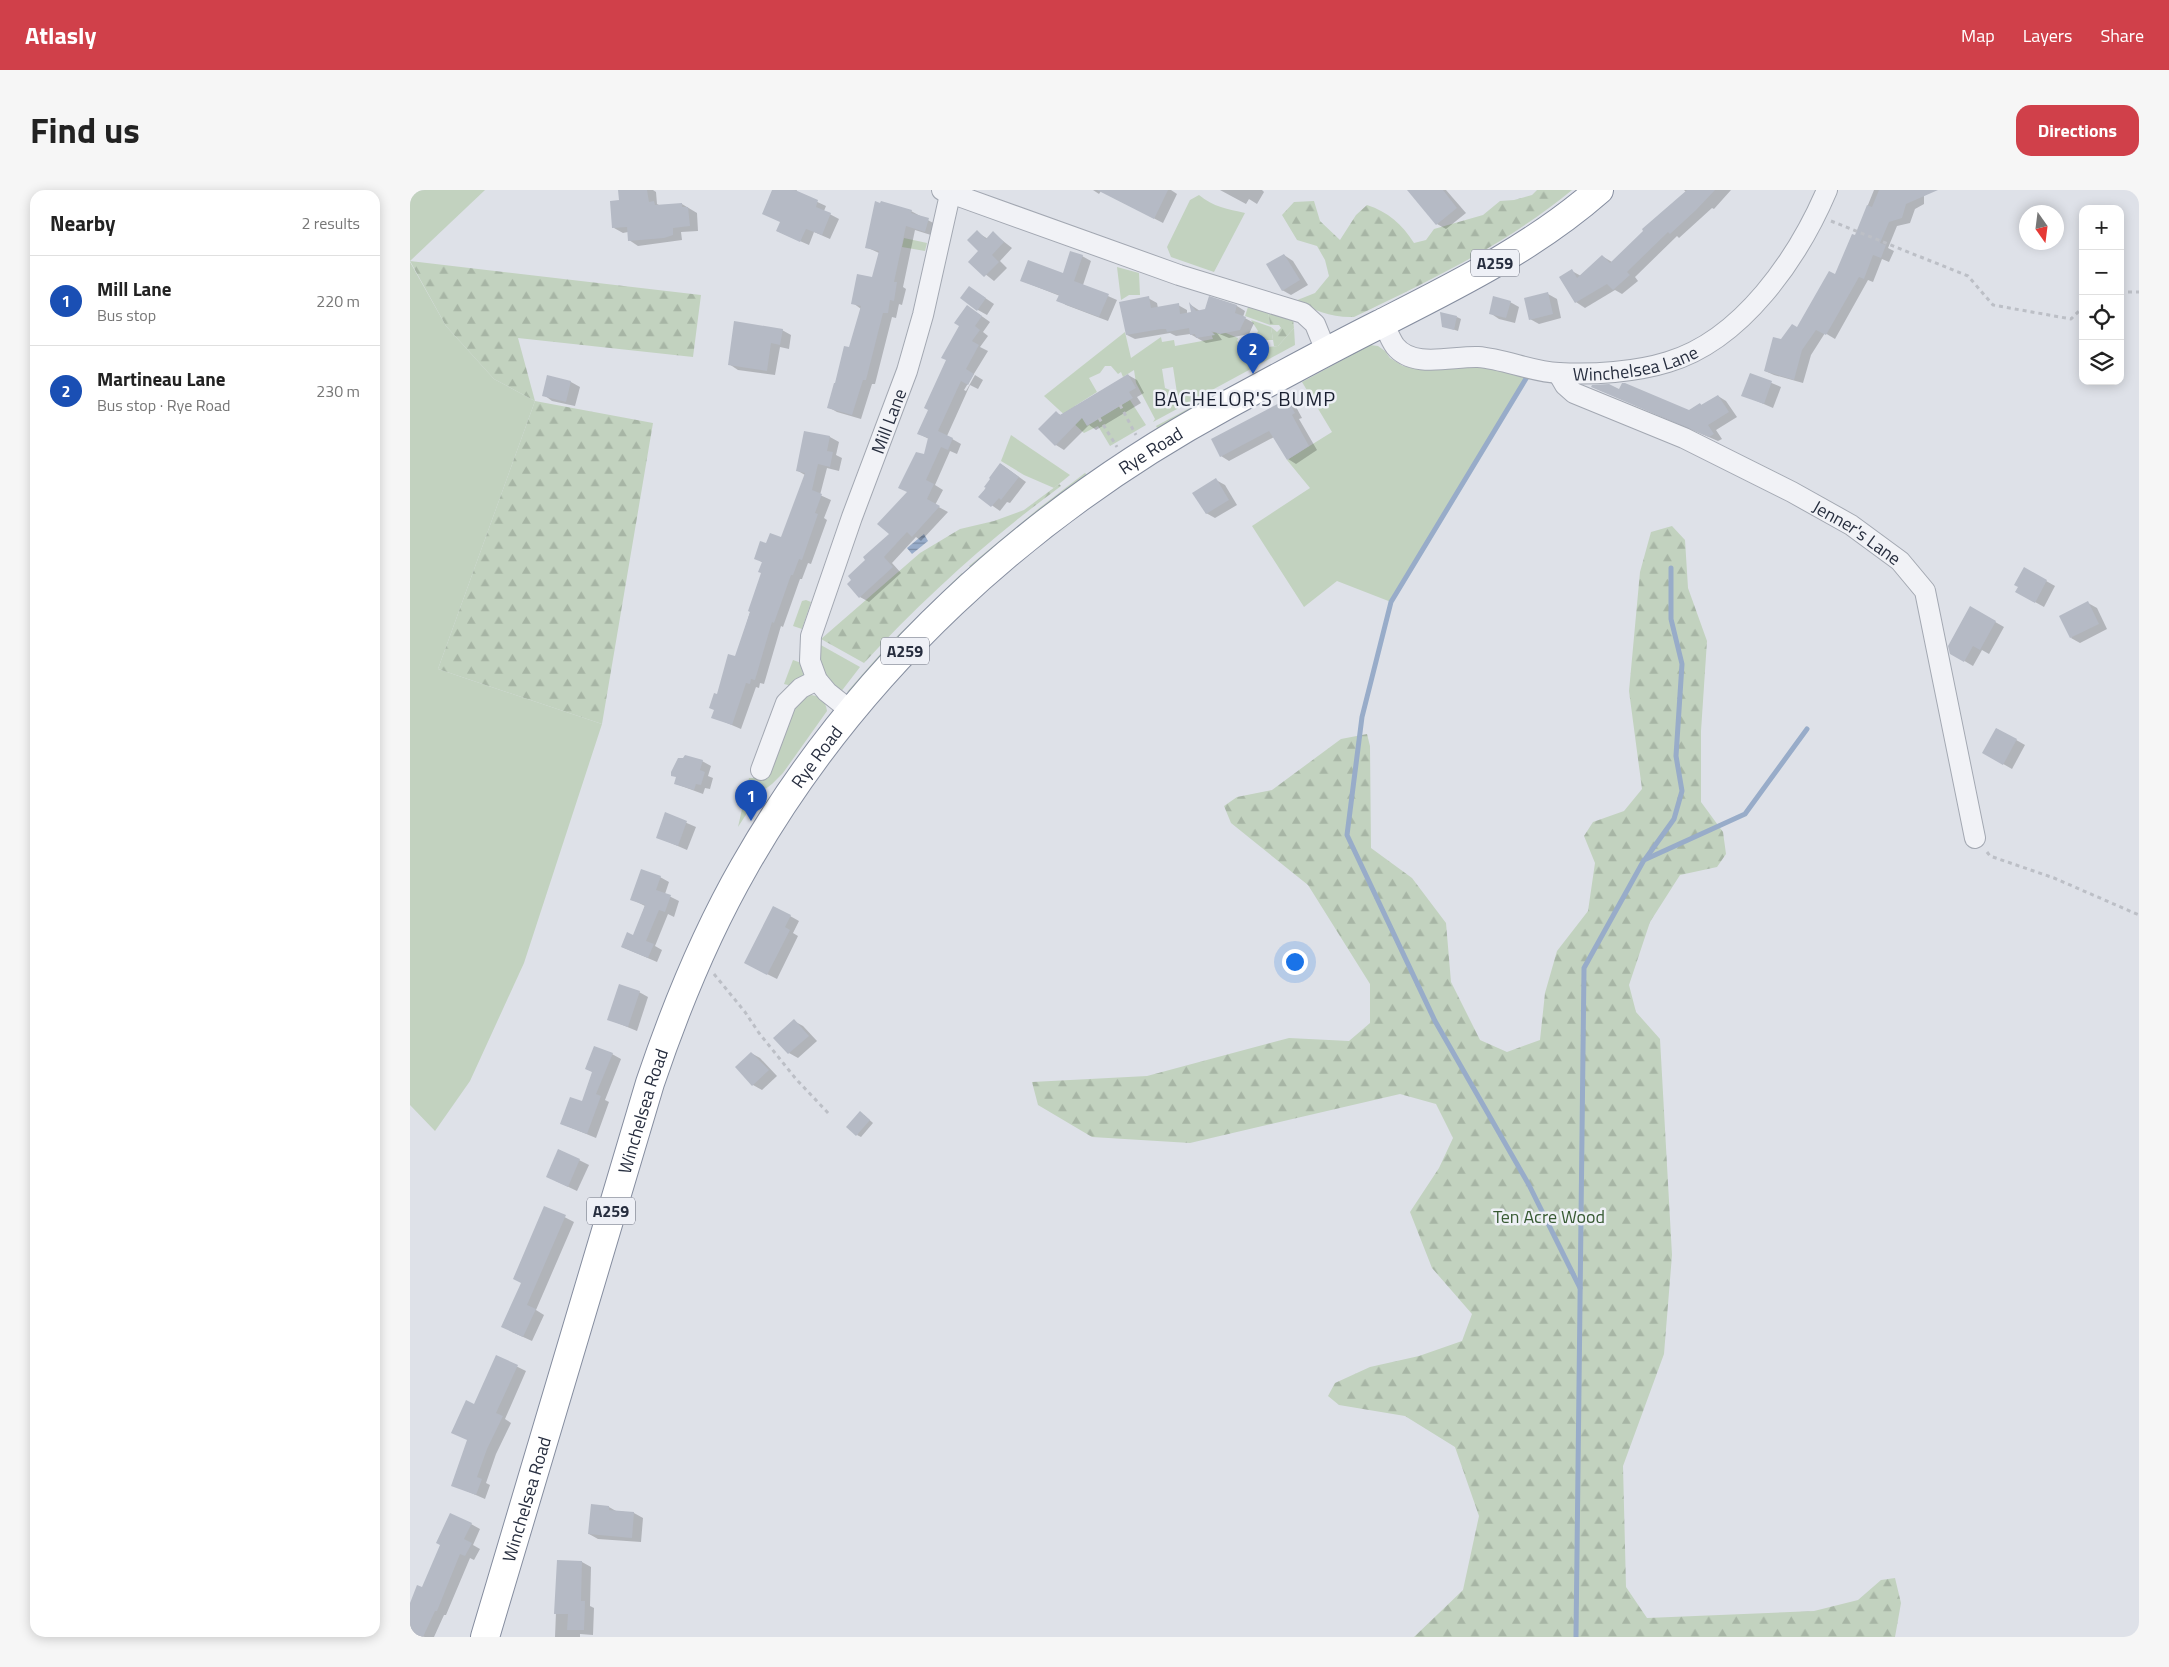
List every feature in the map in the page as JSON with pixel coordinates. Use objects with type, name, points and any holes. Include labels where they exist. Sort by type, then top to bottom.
[{"type":"highway","name":"Rye Road","points":[[783,804],[851,710],[899,658],[955,600],[1050,519],[1161,443],[1326,351],[1453,288],[1501,260],[1531,241],[1598,190]]},
{"type":"highway","name":"Winchelsea Road","points":[[485,1637],[650,1084],[681,997],[741,872],[783,804]]},
{"type":"street","name":"Winchelsea Lane","points":[[1383,322],[1395,346],[1402,353],[1415,359],[1479,357],[1558,373],[1642,369],[1669,362],[1698,349],[1724,331],[1758,300],[1793,257],[1817,215],[1827,190]]},
{"type":"street","points":[[948,191],[1179,275],[1303,313],[1315,324],[1326,351]]},
{"type":"street","name":"Mill Lane","points":[[810,646],[811,636],[852,517],[907,372],[923,314],[948,191]]},
{"type":"street","name":"Jenner's Lane","points":[[1558,373],[1565,385],[1574,393],[1684,438],[1792,492],[1850,525],[1900,561],[1925,591],[1975,838]]},
{"type":"street","name":"Rye Road","points":[[810,646],[810,661],[817,680],[827,692],[851,710]]},
{"type":"street","points":[[761,770],[786,703],[801,688],[817,680]]},
{"type":"path","points":[[1817,215],[1968,276],[1993,305],[2071,319],[2079,311]]},
{"type":"path","points":[[2124,292],[2139,292]]},
{"type":"path","points":[[1120,405],[1136,435]]},
{"type":"path","points":[[1099,418],[1118,448]]},
{"type":"path","points":[[1975,838],[1990,856],[2054,878],[2139,915]]},
{"type":"path","points":[[696,963],[711,971],[796,1079],[830,1114]]},
{"type":"green space","points":[[410,190],[485,190],[410,261]]},
{"type":"green space","points":[[1537,190],[1572,190],[1547,210],[1494,245],[1439,275],[1354,317],[1331,315],[1295,301],[1315,293],[1329,276],[1325,260],[1317,246],[1297,240],[1282,215],[1294,202],[1314,201],[1320,221],[1340,240],[1356,215],[1367,205],[1382,211],[1394,220],[1405,230],[1414,243],[1426,240],[1434,229],[1483,215],[1500,201],[1514,200],[1532,195]]},
{"type":"green space","points":[[1199,195],[1215,205],[1245,213],[1214,272],[1171,257],[1167,247],[1190,200]]},
{"type":"green space","points":[[904,238],[927,243],[925,251],[902,247]]},
{"type":"green space","points":[[410,261],[701,295],[693,357],[518,338],[535,401],[494,379],[446,326]]},
{"type":"green space","points":[[410,262],[446,326],[494,379],[535,401],[438,669],[602,724],[524,963],[470,1081],[435,1131],[410,1105]]},
{"type":"green space","points":[[1117,267],[1139,273],[1140,295],[1129,295],[1121,300]]},
{"type":"green space","points":[[1249,304],[1268,310],[1270,325],[1245,316]]},
{"type":"green space","points":[[1268,310],[1293,319],[1294,328],[1278,346],[1274,346],[1271,327],[1277,332],[1281,328],[1279,325],[1270,325]]},
{"type":"green space","points":[[1251,320],[1271,327],[1273,340],[1266,340],[1267,347],[1278,346],[1294,328],[1295,345],[1153,422],[1155,419],[1136,383],[1134,370],[1123,377],[1121,372],[1118,374],[1111,366],[1105,366],[1100,373],[1089,378],[1097,392],[1075,406],[1087,425],[1130,400],[1146,425],[1110,446],[1098,426],[1084,433],[1044,396],[1125,332],[1131,358],[1161,337],[1162,342],[1174,340],[1175,346],[1213,339],[1211,333],[1221,331],[1238,338],[1237,341],[1249,346],[1253,343],[1258,331]],"holes":[[[1173,367],[1177,393],[1165,388],[1162,369]]]},
{"type":"green space","points":[[1370,345],[1378,346],[1390,358],[1403,366],[1425,370],[1464,364],[1530,372],[1391,602],[1337,581],[1304,607],[1252,526],[1310,488],[1287,460],[1332,432],[1302,382]]},
{"type":"green space","points":[[1244,379],[1245,381],[1157,428],[1156,426]]},
{"type":"green space","points":[[535,401],[653,423],[602,724],[438,669]]},
{"type":"green space","points":[[1011,435],[1070,475],[1054,488],[1024,475],[1001,461]]},
{"type":"green space","points":[[1085,473],[1087,475],[971,568],[969,566],[1038,509]]},
{"type":"green space","points":[[1059,484],[1061,486],[1008,527],[934,592],[864,663],[821,639],[920,553],[960,529],[994,521],[1024,510]]},
{"type":"green space","name":"Ten Acre Wood","points":[[1672,526],[1685,540],[1688,588],[1707,641],[1701,731],[1701,802],[1723,832],[1726,854],[1717,867],[1680,875],[1650,922],[1629,985],[1636,1012],[1660,1039],[1672,1255],[1664,1354],[1623,1466],[1626,1587],[1647,1618],[1814,1611],[1858,1600],[1881,1580],[1895,1578],[1901,1603],[1895,1637],[1414,1637],[1463,1590],[1479,1516],[1455,1447],[1405,1416],[1339,1405],[1328,1396],[1335,1383],[1370,1367],[1419,1356],[1462,1341],[1472,1314],[1432,1268],[1410,1212],[1439,1168],[1453,1138],[1436,1104],[1400,1094],[1190,1143],[1092,1137],[1038,1105],[1032,1082],[1147,1076],[1289,1038],[1349,1041],[1370,1023],[1370,984],[1308,885],[1231,823],[1224,806],[1237,797],[1272,790],[1341,739],[1367,734],[1370,746],[1371,848],[1412,878],[1446,923],[1451,982],[1480,1040],[1507,1052],[1540,1040],[1545,993],[1557,951],[1588,911],[1595,863],[1584,836],[1593,822],[1624,811],[1642,789],[1629,691],[1640,572],[1651,532]]},
{"type":"green space","points":[[962,573],[964,575],[892,645],[852,690],[847,692],[889,644]]},
{"type":"green space","points":[[802,601],[811,602],[802,629],[793,626]]},
{"type":"green space","points":[[819,644],[860,667],[840,693],[823,671]]},
{"type":"green space","points":[[793,660],[804,664],[805,675],[792,686],[784,684]]},
{"type":"green space","points":[[807,695],[821,698],[827,711],[783,773],[760,793],[738,827],[749,778],[763,778],[791,712]]},
{"type":"water","points":[[924,534],[928,541],[912,554],[907,548]]},
{"type":"building","points":[[618,190],[647,190],[649,202],[654,201],[655,205],[682,203],[682,207],[688,207],[690,226],[673,228],[673,235],[664,238],[628,241],[627,227],[612,228],[610,201],[619,200]]},
{"type":"building","points":[[772,190],[795,190],[818,200],[816,207],[831,213],[822,235],[806,229],[800,242],[776,231],[780,222],[762,214]]},
{"type":"building","points":[[1097,190],[1168,190],[1154,219]]},
{"type":"building","points":[[1407,190],[1443,190],[1457,208],[1436,225]]},
{"type":"building","points":[[1687,190],[1715,190],[1696,210],[1670,234],[1668,232],[1627,272],[1630,275],[1613,290],[1607,284],[1575,303],[1559,277],[1572,269],[1577,278],[1602,255],[1610,263],[1643,231],[1642,229]]},
{"type":"building","points":[[1879,190],[1938,190],[1906,204],[1902,218],[1889,222],[1880,243],[1886,245],[1881,258],[1873,255],[1864,279],[1859,277],[1826,335],[1816,330],[1802,350],[1794,380],[1764,371],[1773,337],[1781,339],[1792,324],[1797,327],[1829,271],[1835,274],[1852,234],[1855,235],[1867,205],[1872,207]]},
{"type":"building","points":[[875,201],[912,210],[911,213],[929,218],[925,232],[906,226],[894,282],[897,282],[894,301],[890,300],[888,313],[883,313],[866,380],[863,380],[852,415],[827,408],[844,346],[849,347],[861,306],[851,304],[857,274],[872,277],[879,251],[865,248]]},
{"type":"building","points":[[977,230],[986,239],[993,231],[1004,242],[992,255],[999,262],[984,277],[968,262],[978,251],[967,240]]},
{"type":"building","points":[[1070,251],[1083,255],[1074,281],[1109,294],[1099,317],[1056,301],[1059,295],[1020,281],[1028,260],[1063,273]]},
{"type":"building","points":[[1284,254],[1300,280],[1282,291],[1266,264]]},
{"type":"building","points":[[969,286],[986,298],[977,311],[960,298]]},
{"type":"building","points":[[1548,292],[1553,314],[1529,320],[1524,298]]},
{"type":"building","points":[[1149,296],[1151,308],[1179,303],[1180,314],[1191,312],[1189,302],[1196,311],[1205,309],[1209,296],[1237,305],[1235,313],[1246,317],[1240,330],[1220,334],[1211,331],[1215,335],[1196,338],[1195,334],[1190,335],[1189,328],[1167,332],[1166,329],[1161,329],[1126,335],[1119,302]]},
{"type":"building","points":[[1493,296],[1511,301],[1506,318],[1489,314]]},
{"type":"building","points":[[967,305],[982,316],[975,326],[980,330],[972,341],[979,345],[966,369],[974,374],[968,385],[961,381],[938,431],[953,438],[948,450],[941,447],[926,480],[934,484],[927,499],[940,506],[912,537],[907,532],[884,557],[893,567],[859,598],[847,584],[851,580],[848,576],[865,560],[863,557],[889,534],[877,524],[907,492],[898,488],[916,452],[924,454],[928,438],[917,434],[928,410],[924,408],[946,360],[941,358],[959,326],[954,323]]},
{"type":"building","points":[[1440,312],[1457,316],[1454,330],[1442,327]]},
{"type":"building","points":[[734,321],[783,329],[780,345],[771,343],[767,371],[728,365]]},
{"type":"building","points":[[1750,373],[1772,381],[1764,404],[1741,396]]},
{"type":"building","points":[[1128,374],[1136,388],[1129,392],[1133,398],[1087,426],[1082,418],[1055,446],[1038,429],[1056,411],[1060,415]]},
{"type":"building","points":[[547,375],[571,381],[566,402],[542,396]]},
{"type":"building","points":[[1622,383],[1689,410],[1718,395],[1729,412],[1708,425],[1714,434],[1709,437],[1591,387],[1592,385],[1609,384],[1619,389]]},
{"type":"building","points":[[1287,399],[1295,413],[1292,415],[1309,446],[1287,460],[1269,431],[1220,457],[1211,439]]},
{"type":"building","points":[[804,431],[830,436],[827,451],[833,452],[830,467],[818,464],[812,490],[822,494],[815,513],[818,514],[802,560],[799,559],[793,575],[791,575],[774,623],[772,622],[755,680],[751,679],[750,684],[746,683],[732,725],[711,718],[714,710],[709,708],[714,693],[717,694],[728,654],[735,656],[750,612],[748,611],[761,573],[758,572],[762,562],[754,559],[760,541],[766,543],[770,533],[781,537],[805,473],[796,471]]},
{"type":"building","points":[[1000,463],[1019,477],[1001,500],[999,498],[991,507],[978,497],[986,488],[984,487],[989,478]]},
{"type":"building","points":[[1216,478],[1229,500],[1206,514],[1192,493]]},
{"type":"building","points":[[2024,567],[2047,580],[2035,603],[2015,592],[2018,587],[2014,585]]},
{"type":"building","points":[[2088,601],[2099,624],[2070,638],[2059,616]]},
{"type":"building","points":[[1970,606],[1996,621],[1980,650],[1973,646],[1964,662],[1950,654],[1948,646]]},
{"type":"building","points":[[1996,728],[2017,739],[2003,765],[1982,753]]},
{"type":"building","points":[[685,755],[703,760],[700,770],[705,772],[701,785],[696,784],[694,790],[674,784],[676,777],[671,776],[678,758],[683,758]]},
{"type":"building","points":[[665,812],[687,821],[678,846],[656,838]]},
{"type":"building","points":[[641,869],[661,876],[656,890],[671,895],[665,912],[659,910],[646,941],[654,944],[648,958],[621,947],[627,932],[633,935],[645,905],[630,900]]},
{"type":"building","points":[[773,906],[791,915],[785,927],[790,930],[767,975],[744,963]]},
{"type":"building","points":[[619,984],[640,991],[628,1027],[607,1020]]},
{"type":"building","points":[[794,1019],[809,1036],[788,1054],[773,1038]]},
{"type":"building","points":[[594,1046],[613,1053],[596,1094],[601,1096],[587,1134],[560,1124],[570,1097],[582,1101],[592,1072],[585,1069]]},
{"type":"building","points":[[751,1052],[769,1070],[752,1086],[735,1067]]},
{"type":"building","points":[[860,1111],[870,1120],[856,1136],[846,1127]]},
{"type":"building","points":[[558,1149],[580,1159],[568,1187],[546,1177]]},
{"type":"building","points":[[544,1206],[566,1215],[527,1305],[536,1309],[523,1337],[501,1327],[521,1283],[513,1279]]},
{"type":"building","points":[[496,1355],[518,1365],[496,1413],[503,1416],[487,1449],[477,1477],[482,1479],[476,1495],[451,1486],[467,1440],[451,1433],[466,1400],[474,1404]]},
{"type":"building","points":[[591,1504],[609,1506],[609,1510],[634,1512],[632,1538],[588,1534]]},
{"type":"building","points":[[450,1513],[472,1523],[464,1539],[472,1543],[465,1556],[460,1554],[437,1611],[435,1611],[423,1637],[410,1637],[410,1603],[417,1585],[422,1587],[440,1545],[436,1543]]},
{"type":"building","points":[[557,1560],[582,1561],[581,1601],[585,1601],[584,1630],[567,1630],[568,1614],[554,1614]]},
{"type":"waterway","points":[[1530,372],[1391,602],[1362,717],[1347,835],[1435,1021],[1529,1185],[1580,1288]]},
{"type":"waterway","points":[[1646,858],[1674,819],[1682,791],[1676,756],[1682,664],[1671,619],[1671,568]]},
{"type":"waterway","points":[[1576,1637],[1584,968],[1644,860],[1745,814],[1807,729]]},
{"type":"place","name":"Martineau Lane","points":[[1253,374]]},
{"type":"place","name":"Mill Lane","points":[[751,821]]},
{"type":"district","name":"BACHELOR'S BUMP","points":[[1245,398]]}]
